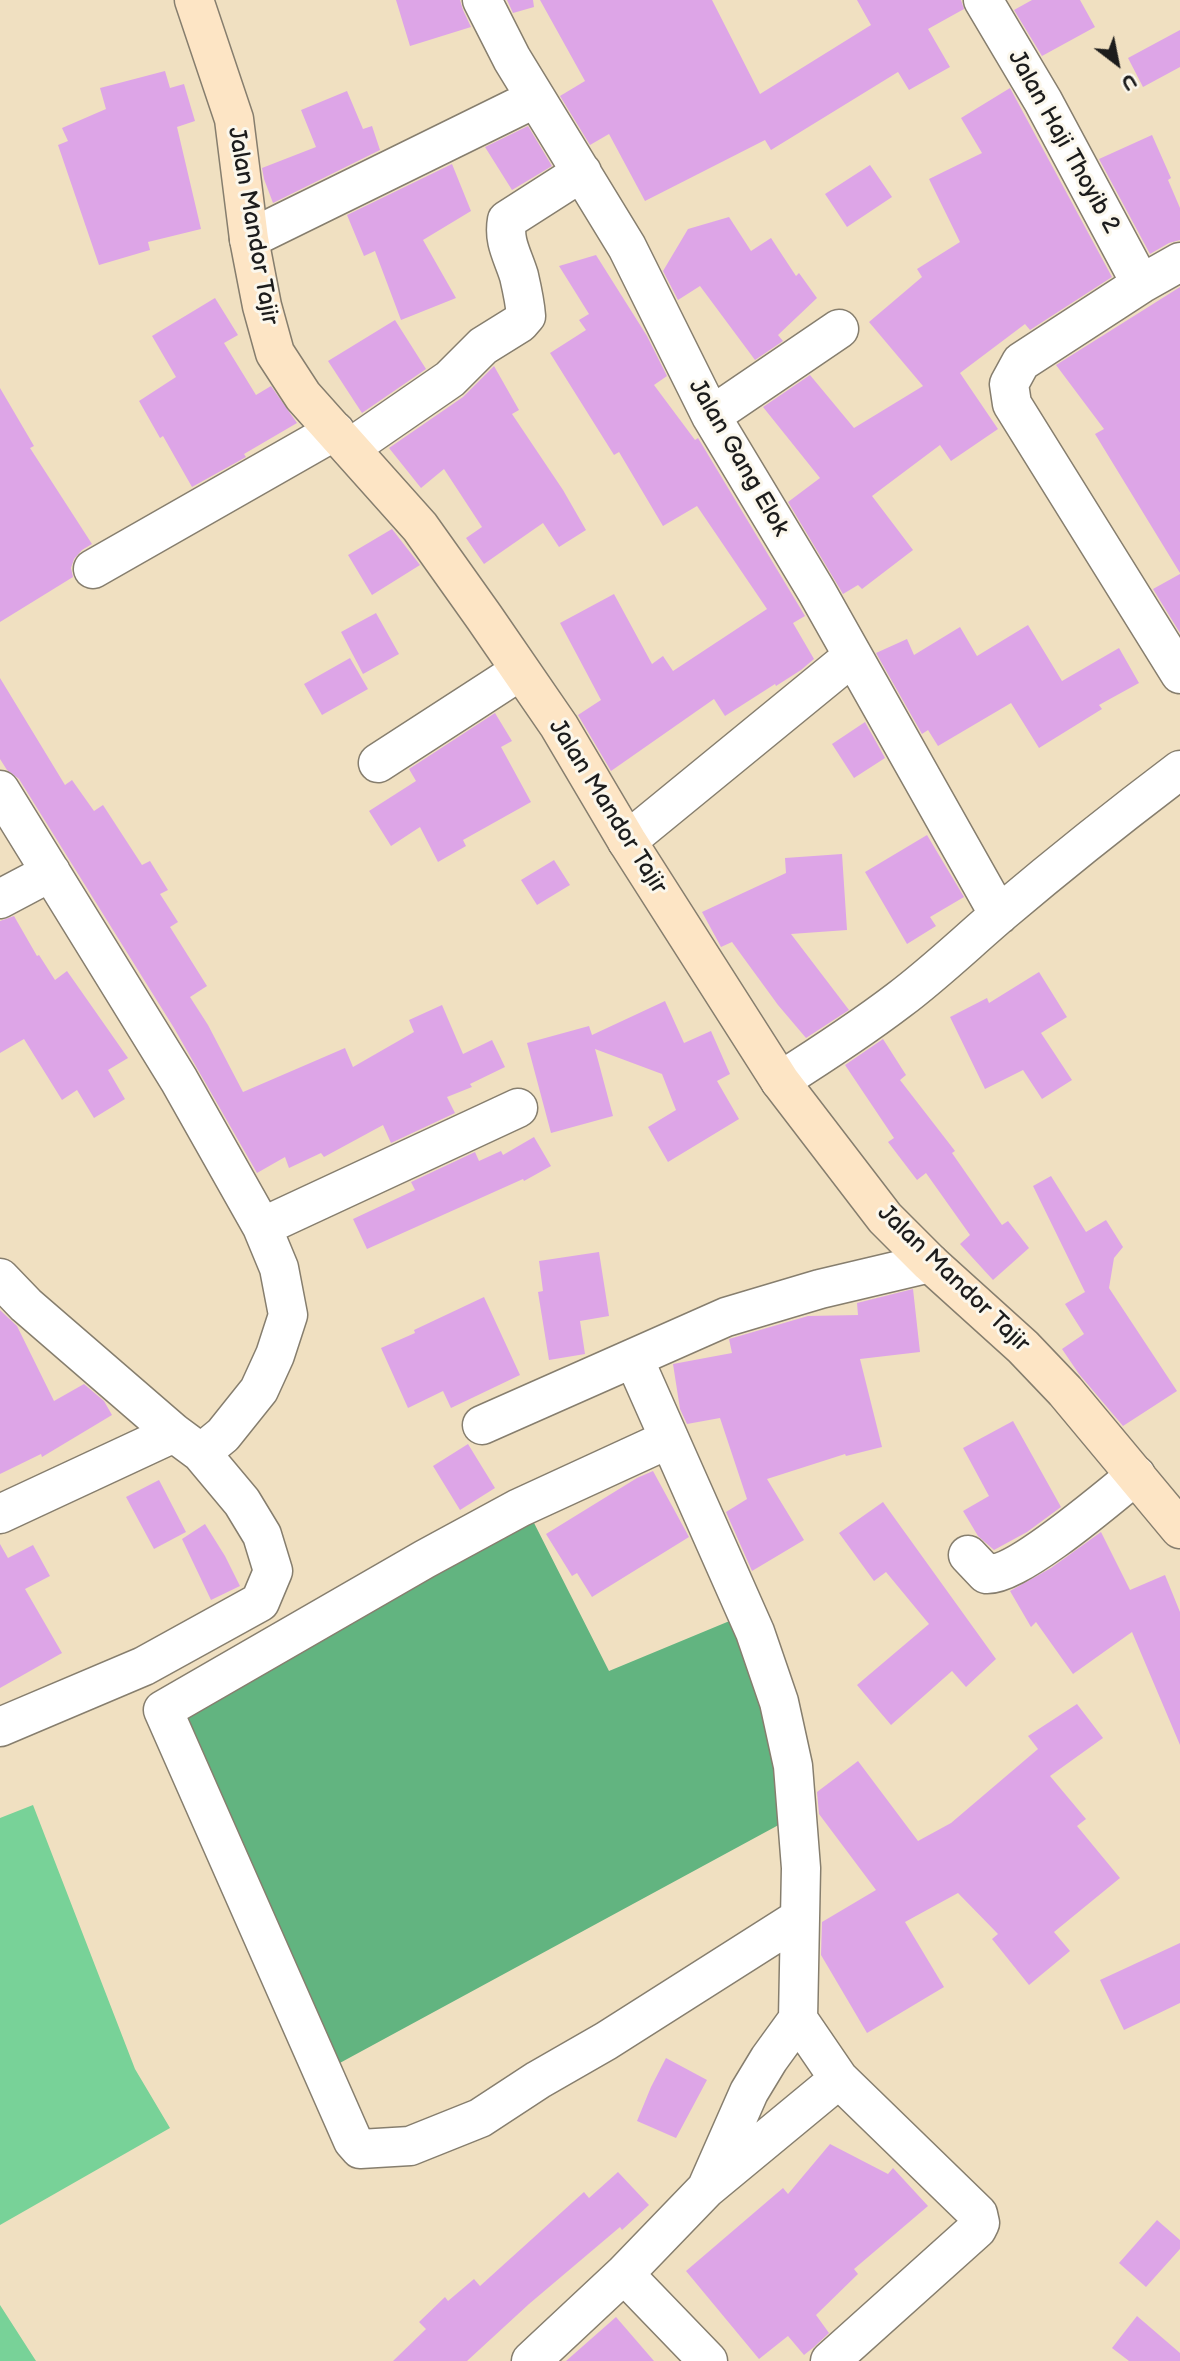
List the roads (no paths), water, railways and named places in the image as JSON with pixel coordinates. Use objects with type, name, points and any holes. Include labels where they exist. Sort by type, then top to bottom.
[{"type":"main road","name":"Jalan Mandor Tajir","points":[[194,0],[234,119],[249,239],[275,354],[303,396],[420,527],[559,726],[627,841],[780,1081],[885,1218],[1056,1382],[1180,1529]]},
{"type":"street","name":"Jalan Gang Elok","points":[[482,0],[512,58],[627,247],[711,416],[853,656],[999,915]]},
{"type":"street","name":"Jalan Haji Thoyib 2","points":[[983,0],[1043,101],[1141,284]]},
{"type":"street","points":[[249,239],[536,97]]},
{"type":"street","points":[[93,569],[342,440],[450,379],[483,346],[520,323],[526,316],[518,274],[504,234],[506,220],[582,172]]},
{"type":"street","points":[[1180,262],[1141,284],[1021,362],[1009,384],[1012,404],[1180,674]]},
{"type":"street","points":[[711,416],[839,329]]},
{"type":"street","points":[[627,841],[853,656]]},
{"type":"street","points":[[378,763],[520,671]]},
{"type":"street","points":[[780,1081],[849,1037],[901,999],[950,960],[999,915],[1180,770]]},
{"type":"street","points":[[0,790],[179,1080],[262,1227],[279,1268],[288,1315],[275,1355],[259,1390],[223,1435],[188,1443],[0,1514]]},
{"type":"street","points":[[0,899],[51,872]]},
{"type":"street","points":[[262,1227],[518,1108]]},
{"type":"street","points":[[482,1425],[726,1317],[820,1289],[930,1263]]},
{"type":"street","points":[[0,1278],[13,1311],[188,1443],[242,1502],[262,1535],[273,1571],[260,1602],[144,1665],[0,1727]]},
{"type":"street","points":[[634,1359],[755,1632],[779,1702],[793,1766],[801,1868],[798,2018],[839,2079],[978,2214],[980,2223],[830,2361]]},
{"type":"street","points":[[670,1439],[519,1508],[163,1710],[353,2141],[360,2149],[410,2146],[480,2118],[798,1919]]},
{"type":"street","points":[[968,1555],[986,1574],[999,1574],[1055,1540],[1136,1475]]},
{"type":"street","points":[[706,2189],[749,2092],[798,2018]]},
{"type":"street","points":[[531,2361],[624,2274],[706,2189],[839,2079]]},
{"type":"street","points":[[624,2274],[708,2361]]}]
